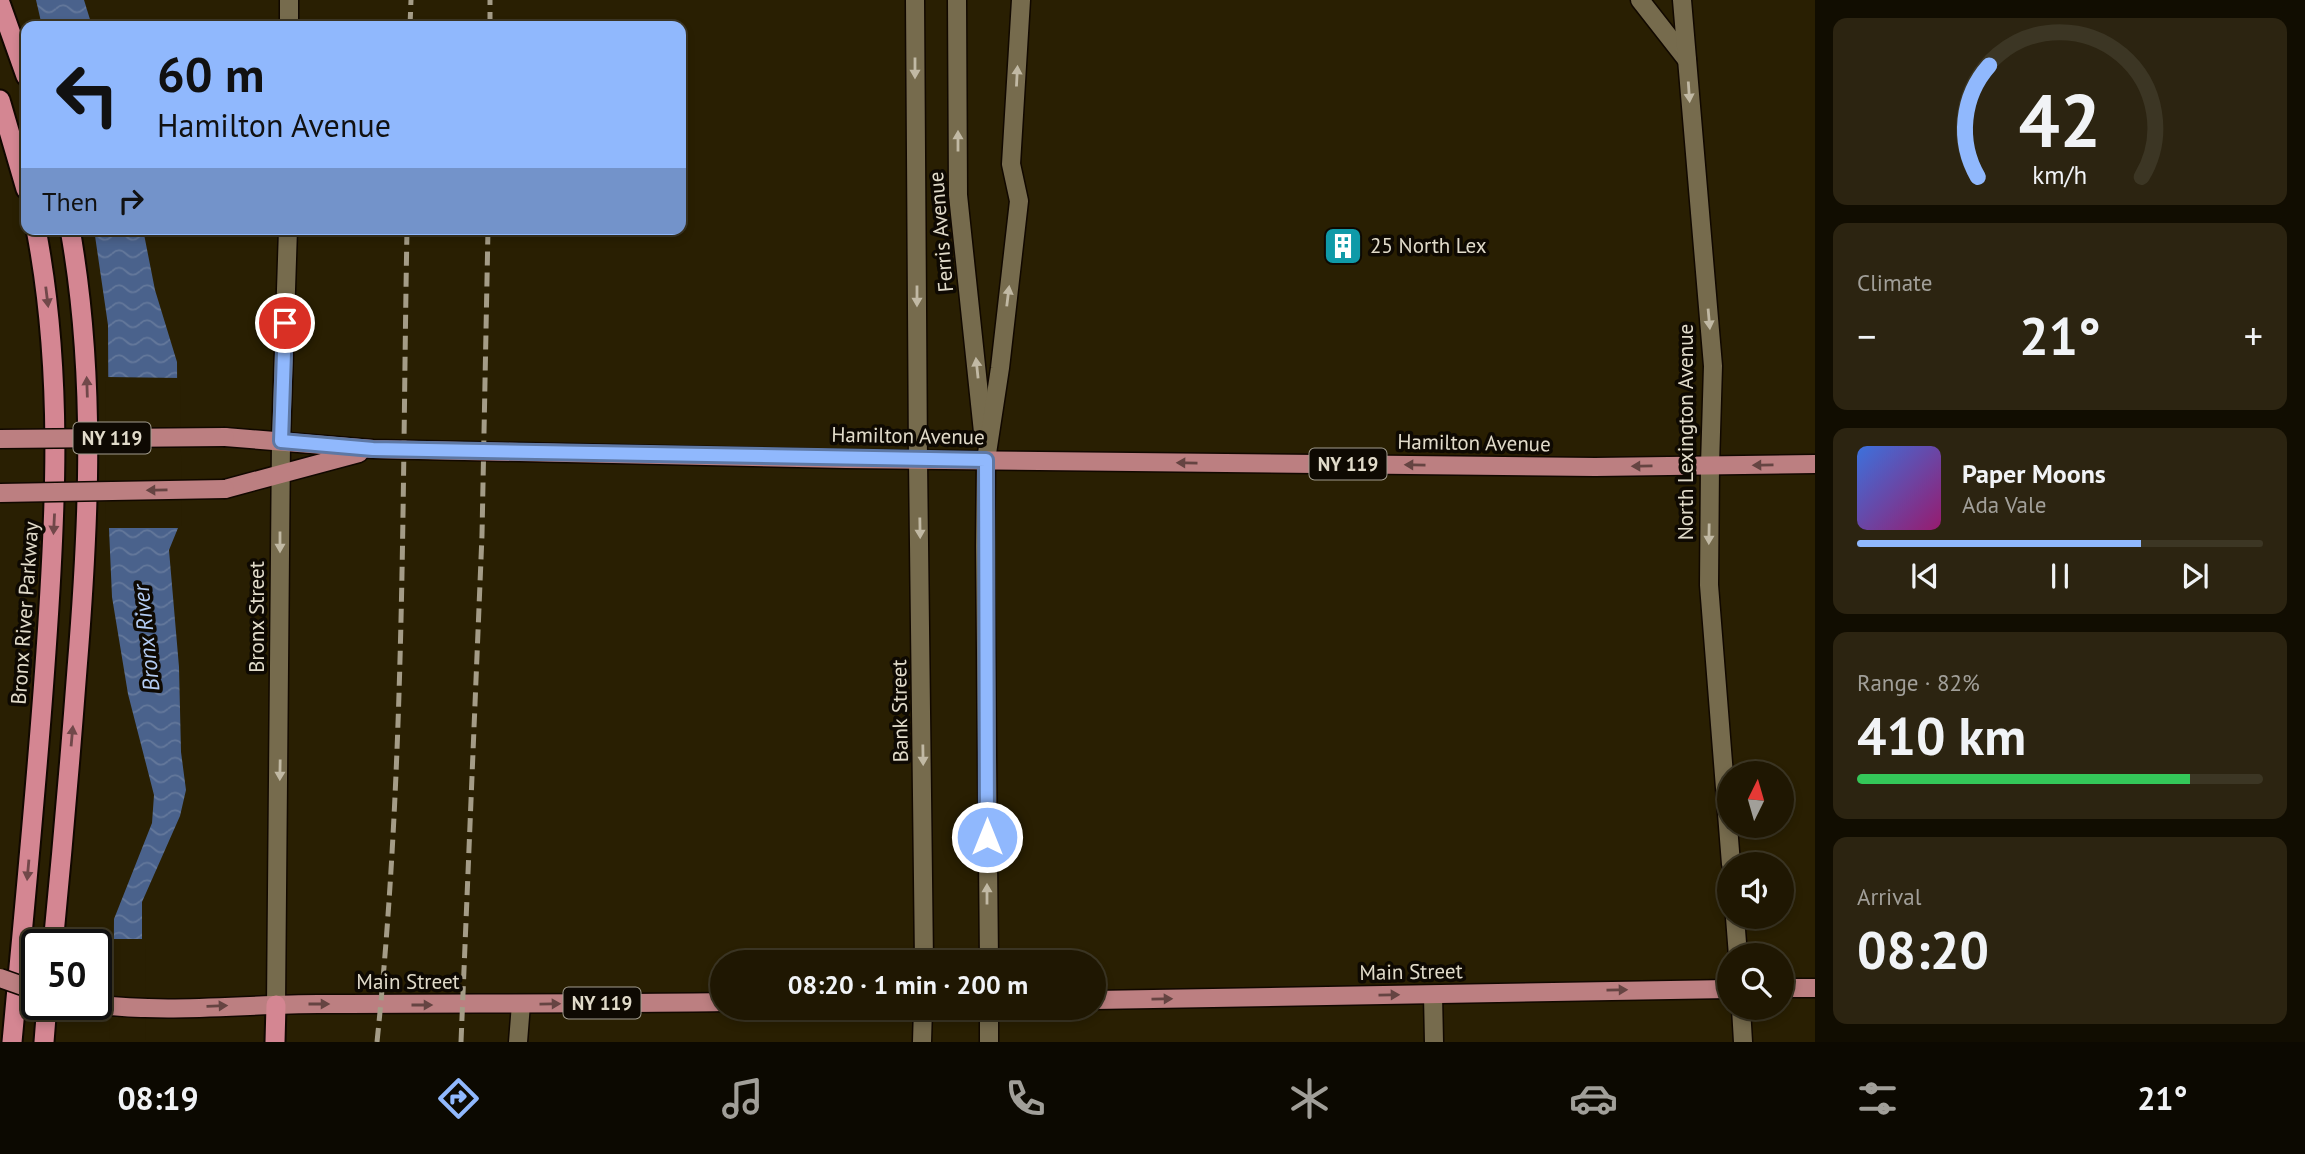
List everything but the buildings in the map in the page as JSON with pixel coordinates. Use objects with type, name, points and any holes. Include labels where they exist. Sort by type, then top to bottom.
[{"type":"highway","points":[[0,3],[21,62]]},
{"type":"highway","points":[[0,100],[21,172]]},
{"type":"highway","name":"Bronx River Parkway","points":[[12,1042],[39,743],[55,484],[55,385],[48,303],[37,235]]},
{"type":"highway","points":[[54,929],[80,632],[87,474],[85,338],[71,235]]},
{"type":"highway","points":[[275,1042],[276,1005]]},
{"type":"highway","points":[[44,1042],[46,1020]]},
{"type":"main road","name":"Hamilton Avenue","points":[[0,439],[225,437],[373,449],[918,460],[1595,467],[1815,464]]},
{"type":"main road","points":[[0,493],[225,489],[373,449]]},
{"type":"main road","points":[[0,978],[21,985]]},
{"type":"main road","points":[[1794,988],[1815,988]]},
{"type":"main road","name":"Main Street","points":[[1106,1000],[1717,989]]},
{"type":"main road","name":"Main Street","points":[[112,1005],[158,1007],[710,1002]]},
{"type":"street","points":[[289,0],[289,21]]},
{"type":"street","name":"Bank Street","points":[[915,0],[924,950]]},
{"type":"street","name":"Ferris Avenue","points":[[957,0],[958,195],[986,460]]},
{"type":"street","points":[[989,950],[986,460],[1000,368],[1019,201],[1012,164],[1021,0]]},
{"type":"street","points":[[1640,0],[1687,60]]},
{"type":"street","name":"North Lexington Avenue","points":[[1682,0],[1713,366],[1709,585],[1730,852]]},
{"type":"street","name":"Bronx Street","points":[[276,1005],[281,441],[288,235]]},
{"type":"street","points":[[1433,995],[1434,1042]]},
{"type":"street","points":[[518,1042],[521,1004]]},
{"type":"street","points":[[922,1042],[923,1020]]},
{"type":"street","points":[[989,1020],[989,1042]]},
{"type":"street","points":[[1742,1020],[1744,1042]]},
{"type":"water","points":[[36,0],[84,0],[90,21],[41,21]]},
{"type":"water","name":"Bronx River","points":[[95,235],[144,235],[155,290],[177,362],[178,528],[169,550],[179,667],[181,752],[186,790],[180,816],[142,902],[142,1042],[113,1042],[114,919],[152,823],[154,795],[128,694],[112,597],[108,325]]},
{"type":"pier","points":[[105,377],[180,378],[182,528],[106,528]]},
{"type":"pier","points":[[112,939],[145,939],[146,1042],[109,1042],[109,1020],[112,1020]]},
{"type":"railway","points":[[410,21],[411,0]]},
{"type":"railway","points":[[490,0],[490,21]]},
{"type":"railway","points":[[377,1042],[393,839],[401,636],[407,235]]},
{"type":"railway","points":[[461,1042],[482,535],[488,235]]},
{"type":"place","name":"25 North Lex","points":[[1343,246]]},
{"type":"route","points":[[285,323],[281,441],[373,449],[986,460],[987,837]]}]
